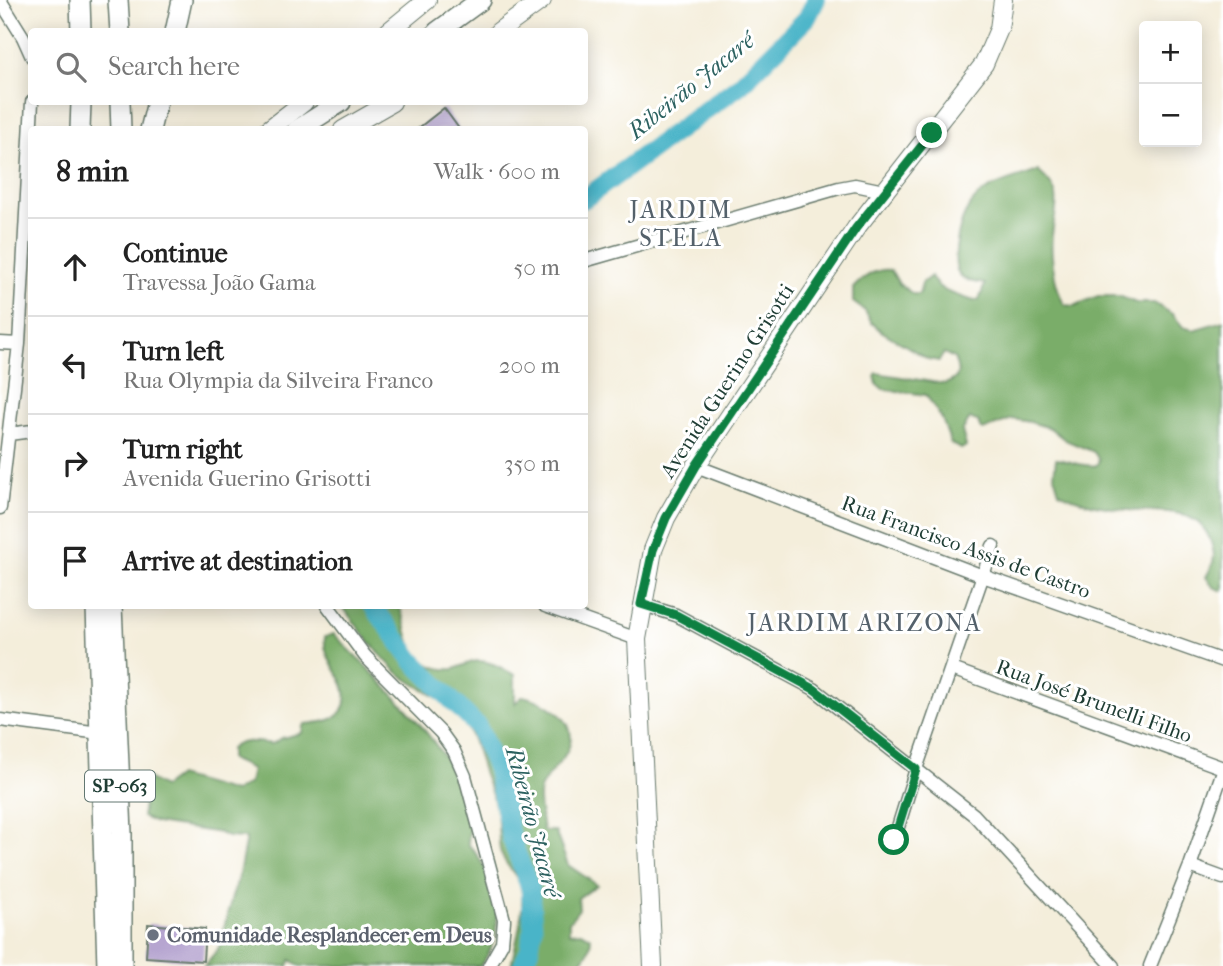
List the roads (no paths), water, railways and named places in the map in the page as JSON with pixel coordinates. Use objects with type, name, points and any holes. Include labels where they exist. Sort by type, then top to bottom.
[{"type":"main road","points":[[80,0],[81,28]]},
{"type":"main road","points":[[118,0],[120,28]]},
{"type":"main road","points":[[176,28],[182,0]]},
{"type":"main road","points":[[393,28],[427,0]]},
{"type":"main road","points":[[442,28],[481,0]]},
{"type":"main road","points":[[504,28],[542,0]]},
{"type":"main road","name":"Avenida Guerino Grisotti","points":[[653,966],[637,639],[641,604],[653,550],[666,518],[696,466],[856,228],[984,64],[999,29],[1003,0]]},
{"type":"main road","points":[[80,126],[81,105]]},
{"type":"main road","points":[[120,105],[121,126]]},
{"type":"main road","points":[[151,126],[156,105]]},
{"type":"main road","points":[[273,126],[300,105]]},
{"type":"main road","points":[[303,126],[335,105]]},
{"type":"main road","points":[[314,126],[336,105]]},
{"type":"main road","points":[[350,126],[387,105]]},
{"type":"main road","name":"SP-063","points":[[96,609],[107,966]]},
{"type":"main road","name":"SP-063","points":[[112,609],[122,833],[122,966]]},
{"type":"street","points":[[0,0],[28,48]]},
{"type":"street","points":[[31,126],[32,105]]},
{"type":"street","points":[[0,508],[19,344],[28,176]]},
{"type":"street","points":[[588,260],[839,188],[855,185],[884,191]]},
{"type":"street","points":[[0,343],[19,344]]},
{"type":"street","points":[[9,435],[28,432]]},
{"type":"street","name":"Rua Francisco Assis de Castro","points":[[696,466],[983,576],[1223,661]]},
{"type":"street","points":[[894,840],[993,546]]},
{"type":"street","points":[[641,604],[676,615],[814,689],[974,815],[1113,966]]},
{"type":"street","points":[[330,609],[365,656],[441,733],[454,751],[466,776],[504,920],[502,943],[489,966]]},
{"type":"street","points":[[553,609],[637,639]]},
{"type":"street","name":"Rua José Brunelli Filho","points":[[952,669],[1223,769]]},
{"type":"street","points":[[0,720],[100,733]]},
{"type":"street","points":[[1150,966],[1190,866],[1223,769]]},
{"type":"street","points":[[1190,866],[1223,878]]},
{"type":"waterway","name":"Ribeirão Jacaré","points":[[588,196],[740,85],[807,18],[816,0]]},
{"type":"waterway","name":"Ribeirão Jacaré","points":[[375,609],[413,661],[478,727],[496,768],[511,838],[530,888],[533,927],[530,948],[522,966]]},
{"type":"place","name":"Comunidade Resplandecer em Deus","points":[[153,935]]},
{"type":"district","name":"JARDIM STELA","points":[[681,224]]},
{"type":"district","name":"JARDIM ARIZONA","points":[[865,623]]}]
